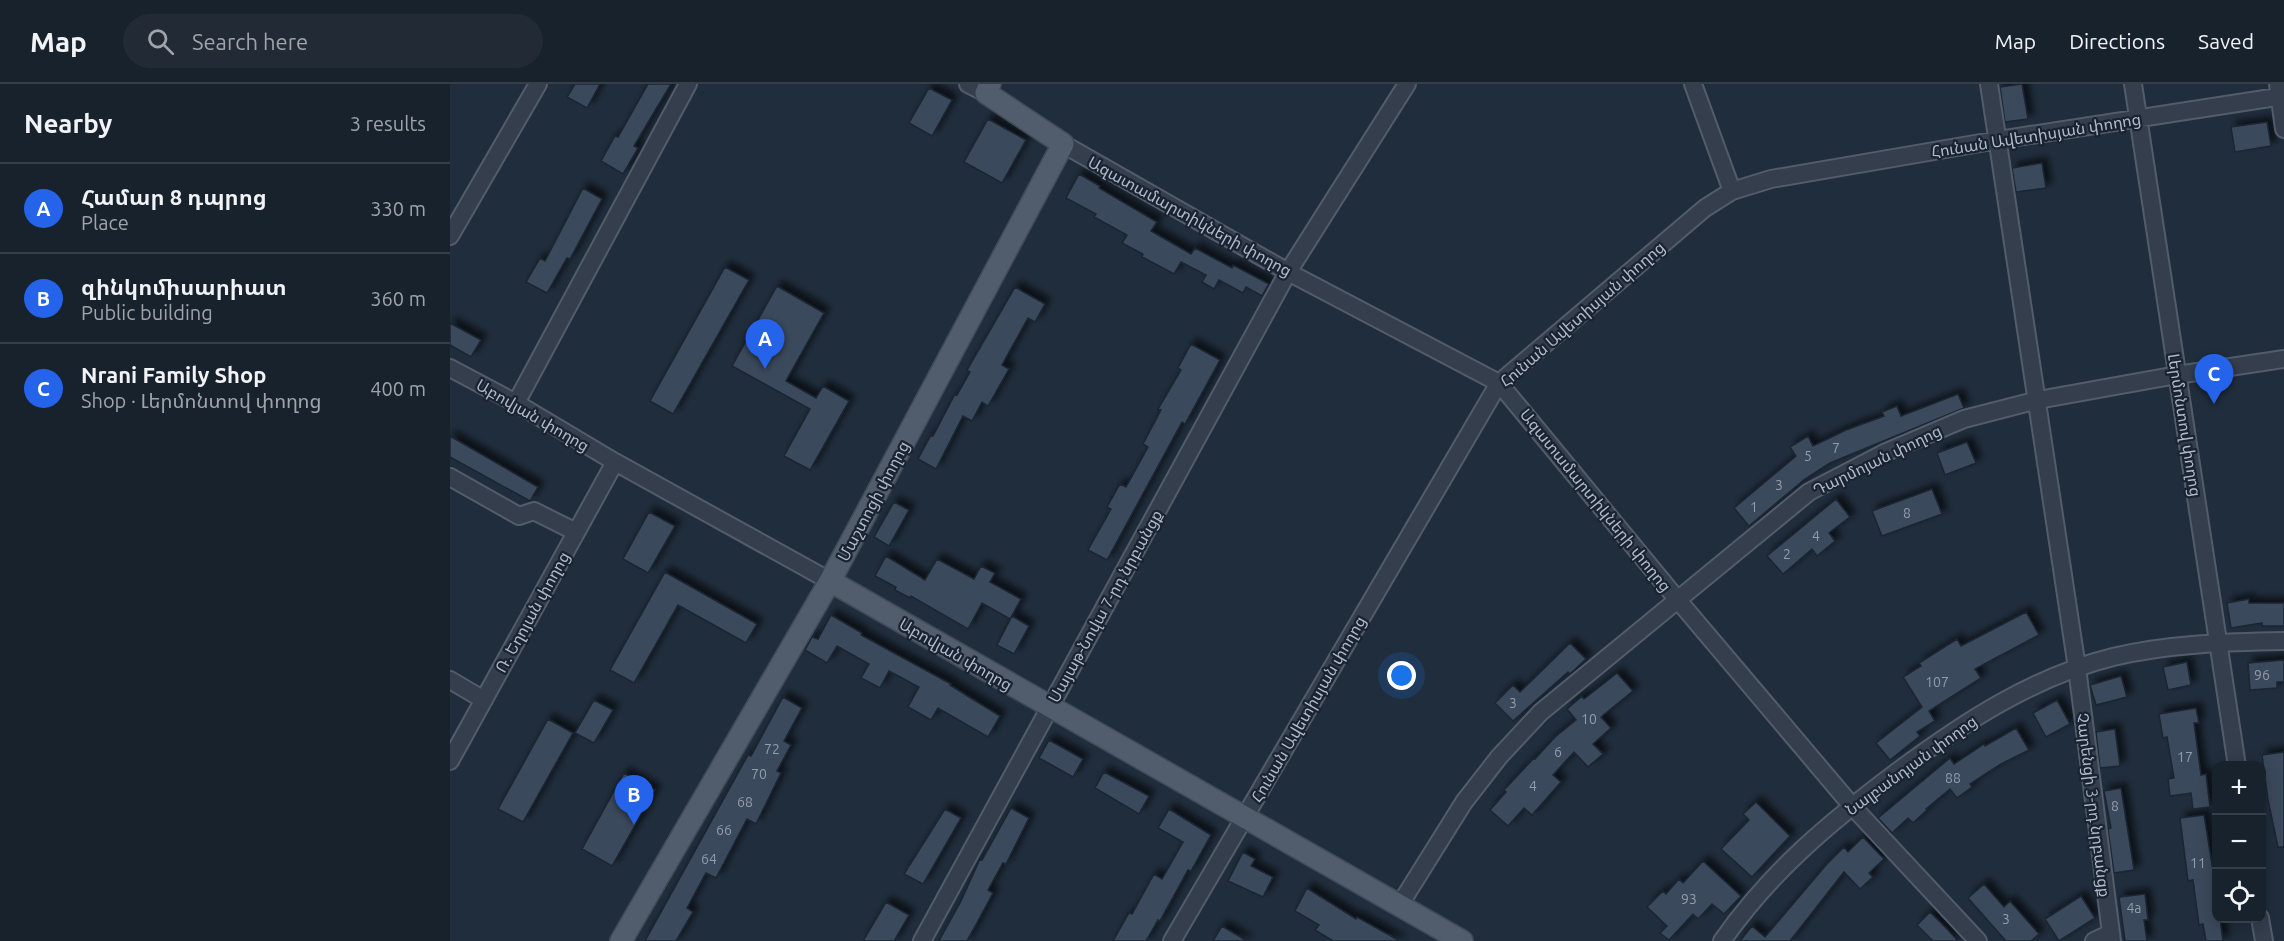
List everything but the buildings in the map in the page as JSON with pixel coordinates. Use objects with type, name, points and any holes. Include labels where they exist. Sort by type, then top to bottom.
[{"type":"main road","points":[[981,87],[1063,144]]},
{"type":"main road","name":"Մաշտոցի փողոց","points":[[621,941],[830,581],[1063,144]]},
{"type":"main road","name":"Աբովյան փողոց","points":[[830,581],[1399,906],[1449,938]]},
{"type":"street","points":[[450,236],[538,84]]},
{"type":"street","points":[[516,403],[688,84]]},
{"type":"street","name":"Սայաթ-Նովա 7-րդ նրբանցք","points":[[922,941],[1288,272],[1407,84]]},
{"type":"street","points":[[1693,84],[1732,191]]},
{"type":"street","name":"Չարենցի 3-րդ նրբանցք","points":[[1989,84],[2077,668],[2111,937]]},
{"type":"street","name":"Լերմոնտով փողոց","points":[[2133,84],[2236,761]]},
{"type":"street","points":[[2280,92],[2284,129]]},
{"type":"street","name":"Հունան Ավետիսյան փողոց","points":[[1172,941],[1499,382],[1705,208],[1732,191],[1771,179],[2280,92]]},
{"type":"street","name":"Ազատամարտիկների փողոց","points":[[1063,144],[1288,272],[1499,382],[1677,599],[1852,806],[1978,941]]},
{"type":"street","name":"Դարմոյան փողոց","points":[[1399,906],[1464,802],[1541,711],[1809,492],[1884,453],[1964,418],[2038,400],[2177,375],[2284,359]]},
{"type":"street","name":"Աբովյան փողոց","points":[[450,368],[830,581]]},
{"type":"street","name":"Ռ. Եղոյան փողոց","points":[[450,761],[615,462]]},
{"type":"street","points":[[450,477],[519,516],[534,510],[576,532]]},
{"type":"street","name":"Նալբանդյան փողոց","points":[[1722,941],[1740,916],[1794,855],[1852,806],[1944,737],[2013,695],[2077,668],[2113,657],[2218,642],[2284,641]]},
{"type":"street","points":[[450,680],[484,700]]},
{"type":"street","points":[[2261,923],[2264,941]]},
{"type":"street","points":[[2094,941],[2111,937]]},
{"type":"place","name":"Համար 8 դպրոց","points":[[765,369]]},
{"type":"place","name":"Nrani Family Shop","points":[[2214,404]]},
{"type":"place","name":"զինկոմիսարիատ","points":[[634,825]]}]
